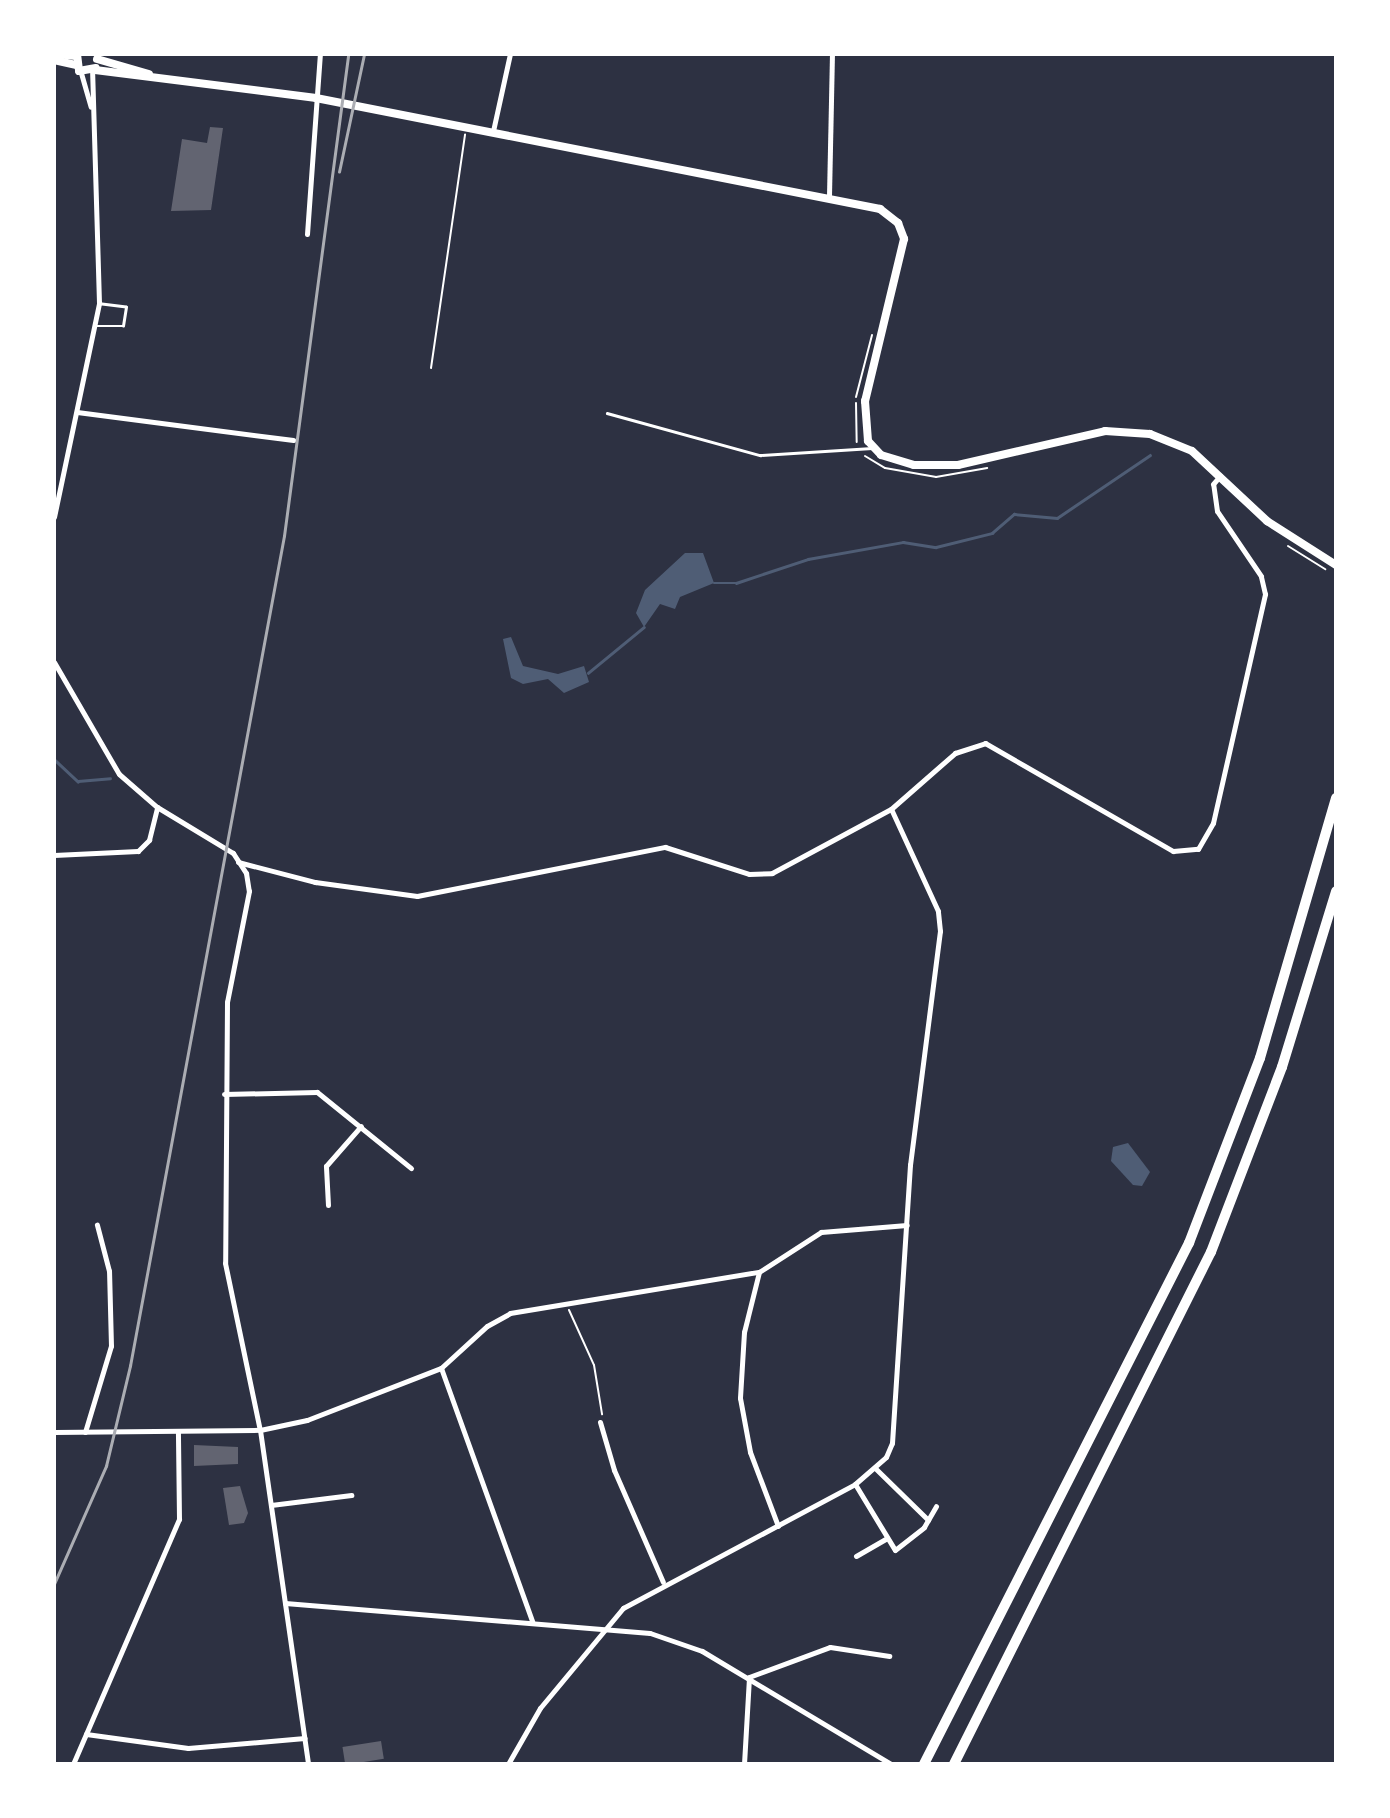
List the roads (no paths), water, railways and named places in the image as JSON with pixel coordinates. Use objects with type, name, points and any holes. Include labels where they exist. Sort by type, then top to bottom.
[{"type":"highway","points":[[924,1764],[1189,1243],[1260,1058],[1336,798]]},
{"type":"highway","points":[[954,1764],[1211,1252],[1283,1067],[1336,891]]},
{"type":"main road","points":[[56,54],[76,57]]},
{"type":"main road","points":[[54,60],[76,57]]},
{"type":"main road","points":[[76,57],[81,73],[93,71],[162,78],[316,98],[828,196],[880,209],[902,231],[902,263],[867,388],[865,430],[872,448],[897,462],[958,465],[1086,435],[1132,431],[1192,450],[1267,521],[1336,565]]},
{"type":"main road","points":[[93,71],[96,57],[162,78]]},
{"type":"street","points":[[307,234],[320,54]]},
{"type":"street","points":[[493,131],[510,54]]},
{"type":"street","points":[[828,196],[832,54]]},
{"type":"street","points":[[54,517],[99,303],[102,243],[92,110],[93,71]]},
{"type":"street","points":[[81,73],[92,110]]},
{"type":"street","points":[[77,412],[293,440]]},
{"type":"street","points":[[238,862],[315,882],[416,896],[665,847],[749,874],[772,873],[891,809],[955,753],[985,743],[1173,851],[1198,849],[1213,823],[1265,594],[1261,576],[1217,511],[1213,484],[1221,475]]},
{"type":"street","points":[[54,662],[97,744],[158,807],[221,844],[238,862],[249,891],[227,1002],[225,1263],[260,1430],[308,1764]]},
{"type":"street","points":[[54,855],[138,851],[149,840],[158,807]]},
{"type":"street","points":[[508,1764],[540,1709],[609,1625],[663,1582],[778,1526],[855,1484],[886,1457],[898,1417],[907,1225],[940,931],[938,912],[891,809]]},
{"type":"street","points":[[225,1094],[317,1092],[411,1168]]},
{"type":"street","points":[[328,1205],[326,1166],[361,1126]]},
{"type":"street","points":[[85,1432],[111,1346],[109,1271],[97,1225]]},
{"type":"street","points":[[54,1432],[260,1430],[360,1404],[441,1368],[498,1319],[566,1303],[759,1272],[821,1232],[907,1225]]},
{"type":"street","points":[[759,1272],[744,1332],[740,1398],[752,1460],[778,1526]]},
{"type":"street","points":[[441,1368],[532,1621]]},
{"type":"street","points":[[600,1422],[614,1470],[663,1582]]},
{"type":"street","points":[[73,1764],[179,1519],[178,1431]]},
{"type":"street","points":[[876,1468],[928,1520]]},
{"type":"street","points":[[855,1484],[886,1539],[898,1550],[928,1520],[936,1506]]},
{"type":"street","points":[[271,1505],[351,1495]]},
{"type":"street","points":[[856,1556],[886,1539]]},
{"type":"street","points":[[285,1603],[609,1625],[702,1651],[889,1763]]},
{"type":"street","points":[[749,1677],[830,1647],[889,1656]]},
{"type":"street","points":[[744,1764],[749,1677]]},
{"type":"street","points":[[86,1734],[202,1748],[305,1738]]},
{"type":"lane","points":[[96,326],[123,326],[126,307],[99,303]]},
{"type":"lane","points":[[607,413],[760,455],[860,451],[872,448]]},
{"type":"water","points":[[685,553],[703,553],[714,583],[680,597],[675,609],[660,604],[644,627],[636,613],[645,590]]},
{"type":"water","points":[[511,637],[523,666],[558,674],[584,666],[589,682],[564,693],[548,679],[523,684],[511,678],[503,639]]},
{"type":"water","points":[[1128,1143],[1150,1172],[1142,1186],[1133,1185],[1111,1161],[1113,1147]]},
{"type":"waterway","points":[[714,583],[736,583],[808,559],[903,542],[936,547],[992,533],[1014,514],[1057,518],[1150,455]]},
{"type":"waterway","points":[[588,673],[644,627]]},
{"type":"waterway","points":[[54,759],[78,781],[110,778]]},
{"type":"railway","points":[[54,1584],[106,1466],[130,1366],[284,536],[348,54]]},
{"type":"railway","points":[[339,172],[364,54]]}]
